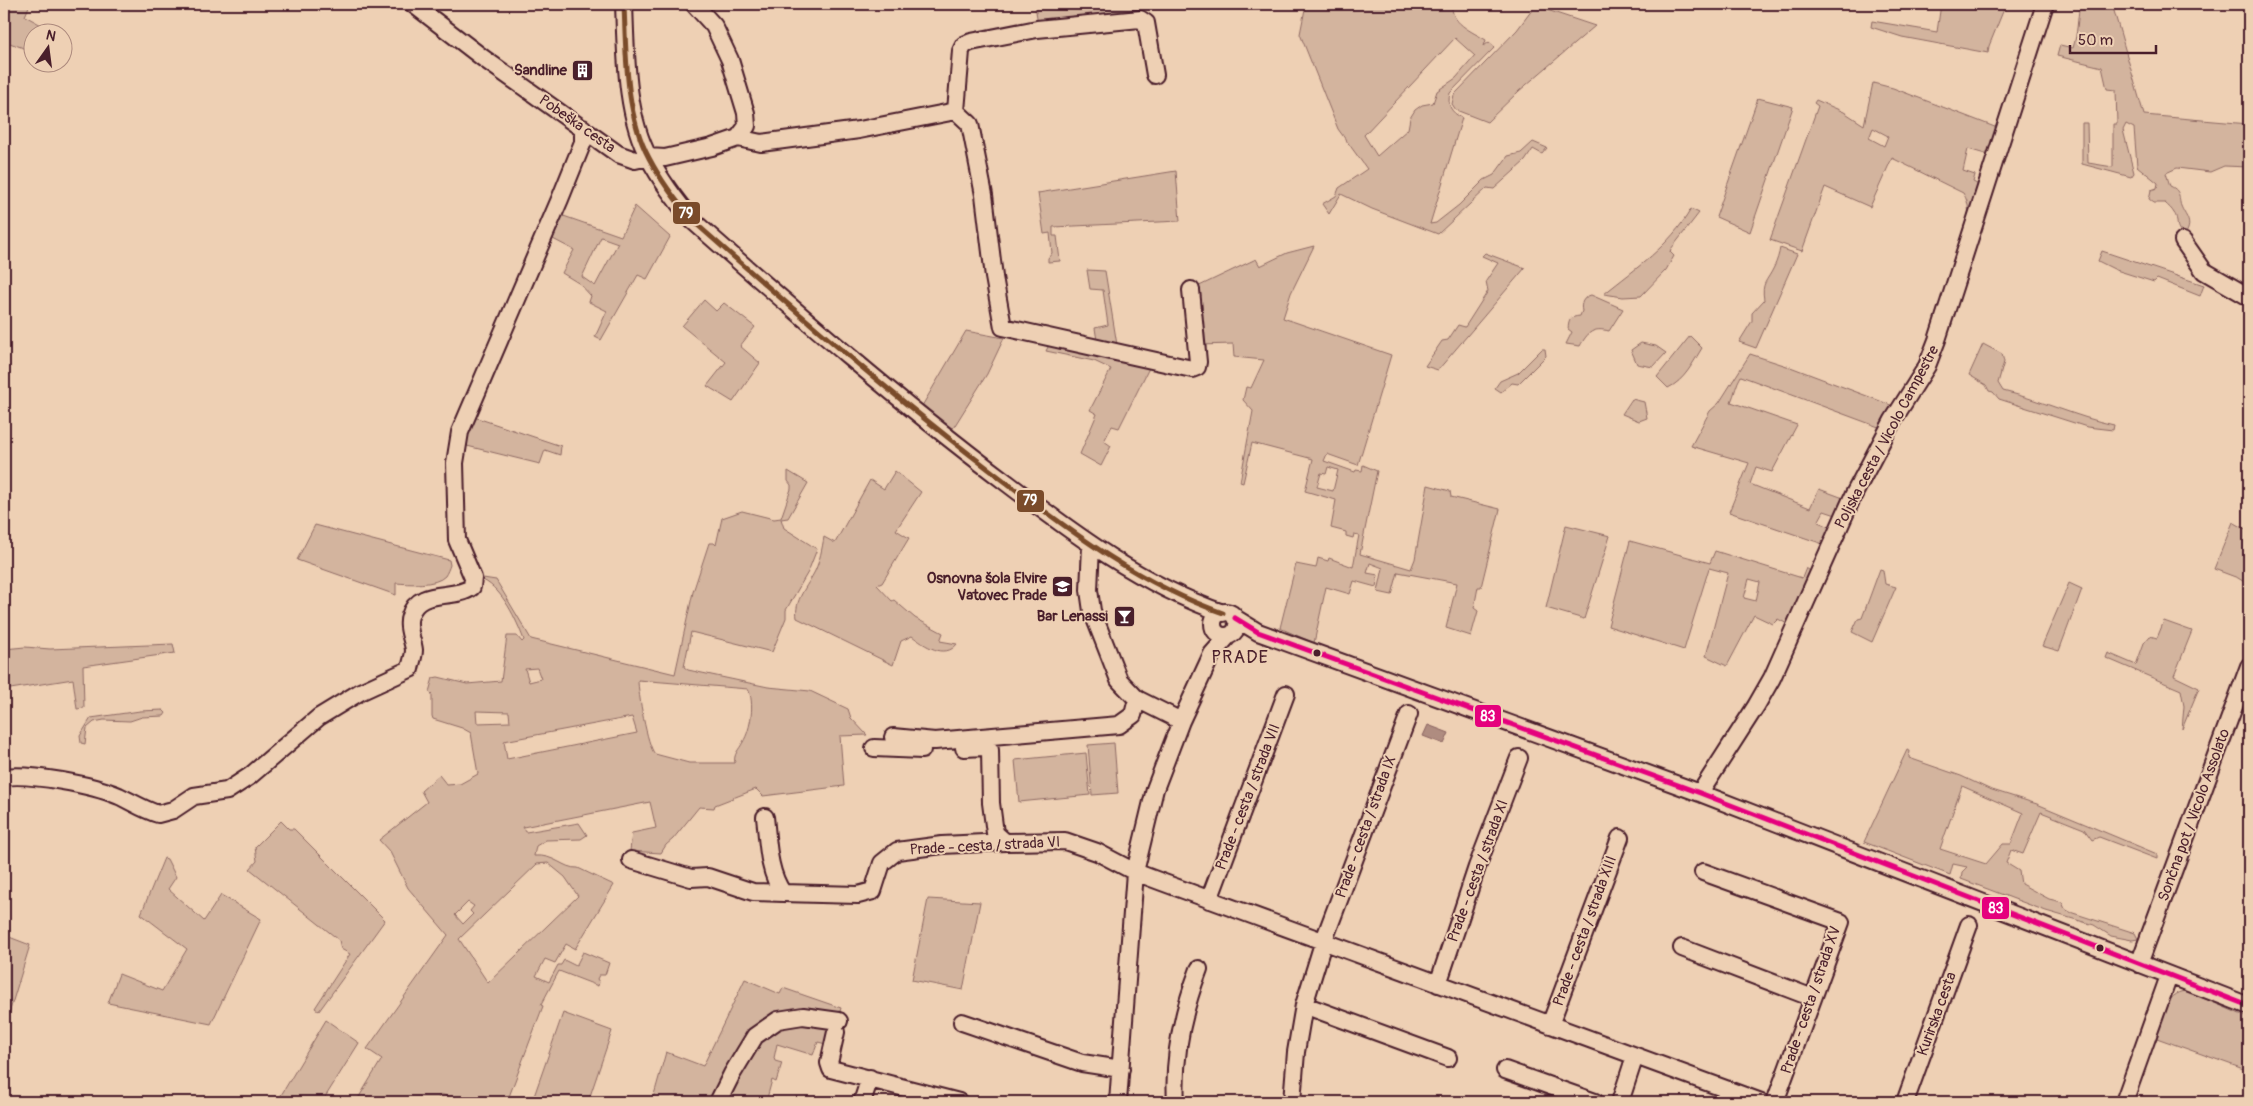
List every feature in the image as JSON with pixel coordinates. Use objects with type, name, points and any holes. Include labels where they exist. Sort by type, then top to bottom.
[{"type":"street","name":"Pobeška cesta","points":[[414,4],[483,58],[618,154],[635,160],[648,157],[665,158],[712,147],[738,138]]},
{"type":"street","points":[[624,4],[628,76],[636,125],[648,157],[672,196],[699,226],[887,389],[966,452],[1091,546],[1170,591],[1200,605],[1225,625],[1258,632],[1700,793],[2249,1006]]},
{"type":"street","points":[[694,4],[714,26],[730,60],[746,113],[746,126],[738,138],[761,143],[859,130],[956,111]]},
{"type":"street","name":"Poljska cesta / Vicolo Campestre","points":[[1700,793],[1772,678],[1853,496],[1893,420],[1927,366],[2045,4]]},
{"type":"street","points":[[956,111],[961,51],[964,45],[1037,29],[1140,19],[1146,23],[1155,75]]},
{"type":"street","points":[[956,111],[970,124],[984,195],[994,277],[1003,328],[1192,369],[1197,367],[1198,362],[1191,290]]},
{"type":"street","points":[[4,777],[16,775],[79,785],[118,796],[158,814],[172,810],[194,796],[227,792],[250,776],[319,717],[360,692],[410,669],[414,652],[409,617],[415,605],[424,598],[466,591],[472,586],[472,578],[457,540],[455,463],[460,432],[583,142],[583,128]]},
{"type":"street","points":[[2183,241],[2204,271],[2249,297]]},
{"type":"street","points":[[1091,546],[1089,590],[1092,611],[1119,680],[1137,699],[1181,721]]},
{"type":"street","points":[[1118,1102],[1135,872],[1155,789],[1181,721],[1225,625]]},
{"type":"street","name":"Sončna pot / Vicolo Assolato","points":[[2138,964],[2249,666]]},
{"type":"street","name":"Prade - cesta / strada VII","points":[[1210,900],[1286,694]]},
{"type":"street","points":[[893,737],[935,741],[1119,725],[1133,715],[1137,699]]},
{"type":"street","name":"Prade - cesta / strada IX","points":[[1292,1102],[1296,1052],[1304,1005],[1324,940],[1409,714]]},
{"type":"street","points":[[874,748],[930,750],[985,747],[990,750],[991,804],[996,833],[1005,842]]},
{"type":"street","name":"Prade - cesta / strada XI","points":[[1438,984],[1519,758]]},
{"type":"street","points":[[765,817],[775,882],[783,893]]},
{"type":"street","name":"Prade - cesta / strada XIII","points":[[1550,1025],[1620,838]]},
{"type":"street","name":"Prade - cesta / strada VI","points":[[783,893],[858,895],[873,891],[882,863],[897,850],[942,845],[1064,841],[1097,852],[1135,872],[1761,1102]]},
{"type":"street","points":[[631,860],[691,878],[708,877],[753,892],[783,893]]},
{"type":"street","name":"Prade - cesta / strada XV","points":[[1703,872],[1841,922],[1775,1102]]},
{"type":"street","name":"Kurirska cesta","points":[[1904,1102],[1969,925]]},
{"type":"street","points":[[1682,948],[1814,998]]},
{"type":"street","points":[[1176,1102],[1178,1043],[1186,1002],[1198,969]]},
{"type":"street","points":[[2124,1102],[2169,976]]},
{"type":"street","points":[[1304,1005],[1448,1058]]},
{"type":"street","points":[[718,1102],[755,1036],[778,1020],[803,1016],[837,1026],[829,1063],[831,1069],[959,1102]]},
{"type":"street","points":[[962,1022],[1082,1063],[1121,1069]]},
{"type":"street","points":[[1620,1102],[1635,1056]]},
{"type":"street","points":[[1505,1070],[1595,1102]]},
{"type":"street","points":[[862,1102],[870,1078]]},
{"type":"shaded area","points":[[4,4],[30,4],[25,16],[36,22],[22,22],[22,47],[4,41]]},
{"type":"shaded area","points":[[1035,4],[1157,4],[1157,6],[1038,26]]},
{"type":"shaded area","points":[[1306,4],[1452,4],[1454,16],[1463,26],[1486,40],[1484,46],[1489,42],[1495,47],[1450,93],[1449,102],[1451,108],[1462,118],[1430,224],[1436,223],[1459,205],[1484,180],[1494,175],[1508,156],[1521,153],[1533,142],[1547,148],[1542,154],[1533,149],[1525,161],[1494,189],[1487,188],[1438,234],[1372,209],[1341,194],[1329,214],[1322,204],[1336,196],[1339,188],[1367,169],[1338,129],[1300,34]],"holes":[[[1455,38],[1475,56],[1456,78],[1437,91],[1433,103],[1422,105],[1415,110],[1410,118],[1408,129],[1377,156],[1364,135]]]},
{"type":"shaded area","points":[[1941,4],[2006,4],[1988,53],[1902,37],[1871,27],[1872,21],[1937,32]]},
{"type":"shaded area","points":[[2080,4],[2112,4],[2144,115],[2249,124],[2249,167],[2224,166],[2210,172],[2177,168],[2166,173],[2170,186],[2178,192],[2181,206],[2189,222],[2186,233],[2179,230],[2176,216],[2165,203],[2154,203],[2149,199],[2151,190],[2157,188],[2158,183],[2137,166],[2134,128],[2126,124],[2123,130],[2134,173],[2131,177],[2082,164],[2082,123],[2087,123],[2088,163],[2113,167],[2113,124],[2117,124],[2116,90],[2107,89],[2102,67],[2057,56],[2060,45],[2073,48]]},
{"type":"shaded area","points":[[1535,6],[1595,26],[1519,91],[1487,122],[1456,110],[1452,104],[1454,95],[1517,30]]},
{"type":"shaded area","points":[[1873,83],[1893,88],[2000,129],[1992,156],[1968,149],[1963,171],[1975,175],[1973,182],[1981,186],[1967,228],[1968,206],[1963,193],[1892,158],[1870,207],[1825,187],[1802,251],[1770,240],[1818,106],[1814,103],[1816,100],[1844,112],[1864,125]],"holes":[[[1873,128],[1888,136],[1884,146],[1869,138]]]},
{"type":"shaded area","points":[[1758,98],[1793,107],[1750,232],[1716,217]]},
{"type":"shaded area","points":[[1176,171],[1180,221],[1053,227],[1053,236],[1057,236],[1060,261],[1048,262],[1048,258],[1052,253],[1050,233],[1044,234],[1038,193]]},
{"type":"shaded area","points":[[635,206],[670,237],[647,279],[638,275],[601,340],[595,337],[607,311],[589,302],[591,296],[580,284],[562,273],[574,250],[553,239],[543,259],[555,213],[621,236]],"holes":[[[601,237],[618,243],[595,286],[582,277]]]},
{"type":"shaded area","points":[[1691,209],[1699,213],[1671,249],[1670,252],[1674,256],[1666,270],[1641,296],[1623,297],[1604,294],[1663,245],[1683,222]]},
{"type":"shaded area","points":[[1314,246],[1291,293],[1283,318],[1391,355],[1358,465],[1327,454],[1324,461],[1355,472],[1356,470],[1362,471],[1363,465],[1377,471],[1360,554],[1411,569],[1415,559],[1428,485],[1450,491],[1451,497],[1500,509],[1481,587],[1478,587],[1474,608],[1478,611],[1471,636],[1446,628],[1457,583],[1398,572],[1392,595],[1378,592],[1383,568],[1370,563],[1367,573],[1378,575],[1376,587],[1354,581],[1350,594],[1326,587],[1314,643],[1280,628],[1296,564],[1316,568],[1318,558],[1328,561],[1329,558],[1353,567],[1359,535],[1354,534],[1353,538],[1346,536],[1346,532],[1331,528],[1336,500],[1305,491],[1313,459],[1252,443],[1243,483],[1240,482],[1253,411],[1243,400],[1246,387],[1251,388],[1264,360],[1234,357],[1233,344],[1199,345],[1193,289],[1256,259],[1260,266],[1287,253]],"holes":[[[1328,467],[1338,470],[1333,491],[1317,487],[1321,473],[1326,474]]]},
{"type":"shaded area","points":[[1780,248],[1797,254],[1756,348],[1739,342],[1752,321],[1752,313],[1764,300],[1765,282],[1775,265]]},
{"type":"shaded area","points":[[2102,251],[2204,285],[2200,296],[2157,279],[2154,282],[2116,270],[2098,261]]},
{"type":"shaded area","points":[[1485,253],[1525,268],[1438,370],[1425,366],[1442,341],[1448,340],[1458,325],[1465,327],[1488,291],[1486,281],[1498,263],[1482,256]]},
{"type":"shaded area","points":[[1087,270],[1105,271],[1118,351],[1098,347],[1095,328],[1108,325],[1103,290],[1090,289]]},
{"type":"shaded area","points":[[1591,295],[1623,309],[1609,331],[1595,330],[1588,334],[1580,346],[1566,344],[1572,332],[1568,329],[1570,321],[1574,317],[1580,316],[1583,301]]},
{"type":"shaded area","points":[[704,300],[716,311],[724,303],[755,327],[740,346],[760,363],[733,402],[707,386],[726,362],[682,326]]},
{"type":"shaded area","points":[[966,331],[1004,338],[987,374],[952,430],[922,406]]},
{"type":"shaded area","points":[[1690,336],[1702,348],[1684,376],[1668,388],[1657,377]]},
{"type":"shaded area","points":[[1050,343],[1149,363],[1149,368],[1119,428],[1112,426],[1104,441],[1111,446],[1101,466],[1080,454],[1097,414],[1090,410],[1111,369],[1094,361],[1046,351]]},
{"type":"shaded area","points":[[1641,343],[1656,346],[1666,353],[1653,367],[1637,364],[1631,350]]},
{"type":"shaded area","points":[[1983,344],[2002,354],[2004,362],[1998,383],[2003,391],[2086,418],[2114,425],[2113,430],[2087,427],[1999,399],[1993,392],[1989,391],[1986,385],[1969,375]]},
{"type":"shaded area","points":[[1542,349],[1545,349],[1546,356],[1518,384],[1512,383],[1501,392],[1495,388],[1500,381],[1518,373]]},
{"type":"shaded area","points":[[1750,354],[1793,368],[1896,407],[1884,429],[1741,376],[1739,379],[1731,402],[1797,425],[1772,472],[1756,467],[1750,484],[1810,508],[1819,489],[1846,499],[1839,516],[1824,511],[1818,522],[1835,529],[1826,545],[1729,512],[1749,463],[1691,446],[1710,411],[1719,403]]},
{"type":"shaded area","points":[[1632,399],[1644,402],[1647,418],[1639,421],[1622,414]]},
{"type":"shaded area","points":[[471,416],[561,446],[560,455],[545,450],[540,464],[463,445]]},
{"type":"shaded area","points":[[788,471],[808,483],[788,518],[781,519],[784,528],[817,549],[808,572],[786,610],[786,618],[772,652],[691,632],[684,667],[688,670],[768,687],[810,691],[848,709],[851,718],[867,735],[840,736],[844,786],[763,796],[756,789],[715,805],[714,808],[699,807],[661,853],[630,851],[632,833],[656,828],[650,802],[523,827],[526,832],[579,823],[587,835],[581,839],[546,840],[536,846],[534,856],[548,857],[573,868],[578,868],[614,885],[575,949],[566,944],[555,963],[545,959],[536,976],[549,982],[558,965],[561,965],[564,960],[576,966],[583,952],[609,963],[605,975],[599,975],[597,979],[599,982],[598,986],[559,971],[541,1005],[543,1006],[507,1102],[462,1102],[441,1094],[436,1102],[356,1102],[382,1059],[367,1049],[448,935],[408,888],[390,852],[379,840],[427,802],[421,791],[439,775],[447,785],[460,784],[478,774],[471,733],[462,728],[433,719],[432,695],[429,692],[433,678],[438,677],[467,684],[501,681],[507,636],[517,636],[522,642],[524,640],[503,598],[483,578],[496,580],[531,639],[675,674],[693,592],[709,543],[716,545],[722,518],[742,511],[774,519],[781,518],[791,489],[788,481]],"holes":[[[537,668],[541,679],[529,682],[525,669]],[[638,680],[748,689],[752,708],[750,723],[746,737],[736,755],[735,763],[689,763],[655,754],[646,730]],[[476,711],[509,712],[510,722],[477,723]],[[632,717],[637,733],[507,759],[504,741]],[[548,863],[565,877],[578,896],[488,983],[459,939],[537,864]],[[468,902],[474,906],[470,911],[473,914],[463,924],[455,915]]]},
{"type":"shaded area","points":[[895,471],[921,492],[896,530],[909,538],[882,583],[877,585],[892,601],[894,600],[915,618],[943,633],[940,641],[957,644],[952,649],[941,651],[928,647],[912,636],[901,641],[893,665],[797,618],[797,605],[817,567],[824,537],[835,543],[870,480],[884,489]]},
{"type":"shaded area","points":[[2233,522],[2249,531],[2249,585],[2238,578],[2214,569]]},
{"type":"shaded area","points":[[315,525],[449,560],[450,565],[445,576],[435,581],[422,584],[396,583],[396,595],[297,560]]},
{"type":"shaded area","points":[[1566,525],[1610,536],[1584,619],[1546,608]]},
{"type":"shaded area","points":[[1630,541],[1710,563],[1715,551],[1802,578],[1806,568],[1813,573],[1791,626],[1778,619],[1773,624],[1754,615],[1727,666],[1706,656],[1728,573],[1709,568],[1684,650],[1608,626]],"holes":[[[1749,579],[1760,582],[1756,601],[1744,598]]]},
{"type":"shaded area","points":[[1880,569],[1883,570],[1885,584],[1896,587],[1872,642],[1852,632],[1858,619],[1862,618]]},
{"type":"shaded area","points":[[2069,583],[2082,589],[2059,651],[2042,646]]},
{"type":"shaded area","points":[[2164,621],[2192,631],[2174,676],[2199,688],[2182,729],[2184,706],[2181,690],[2106,658],[2108,653],[2136,665],[2144,643],[2150,636],[2157,638]]},
{"type":"shaded area","points":[[173,644],[175,653],[83,666],[84,708],[77,709],[73,679],[4,690],[4,649]]},
{"type":"shaded area","points":[[163,710],[166,713],[164,716],[142,717],[130,721],[104,720],[94,722],[87,728],[85,744],[81,743],[80,736],[91,718],[140,711]]},
{"type":"shaded area","points":[[1428,725],[1449,733],[1444,744],[1423,736]]},
{"type":"shaded area","points":[[1114,743],[1118,793],[1092,795],[1088,745]]},
{"type":"shaded area","points":[[1907,750],[1910,751],[1909,758],[1961,776],[1989,789],[2037,804],[2157,854],[2157,859],[2099,837],[2092,840],[2084,829],[2041,812],[2023,854],[2011,850],[2006,863],[2019,871],[2021,884],[2049,899],[2062,902],[2065,909],[2070,912],[2135,933],[2138,939],[2132,940],[2111,936],[2094,925],[2046,911],[1961,879],[1962,872],[1967,867],[1953,864],[1950,875],[1864,842]],"holes":[[[1962,786],[2023,813],[2011,844],[2003,844],[1986,864],[1940,849]]]},
{"type":"shaded area","points":[[1086,753],[1090,795],[1019,802],[1015,760]]},
{"type":"shaded area","points":[[281,821],[289,829],[294,829],[385,920],[319,1011],[315,1008],[350,954],[341,949],[339,940],[250,869],[257,861],[255,847]]},
{"type":"shaded area","points":[[164,858],[167,859],[176,877],[168,889],[204,921],[221,895],[261,919],[211,1024],[108,1003],[119,974],[162,991],[187,949],[141,914]]},
{"type":"shaded area","points":[[928,899],[980,902],[963,990],[912,980]]},
{"type":"shaded area","points":[[4,935],[30,945],[4,1030]]},
{"type":"shaded area","points":[[745,979],[780,994],[783,988],[841,1008],[830,1045],[818,1042],[813,1055],[777,1044],[774,1058],[775,1061],[782,1063],[776,1082],[772,1080],[766,1102],[652,1102],[666,1052],[703,1066]]},
{"type":"shaded area","points":[[2187,991],[2249,1018],[2249,1071],[2154,1037],[2169,1002],[2174,996]]},
{"type":"shaded area","points":[[563,1013],[612,1031],[588,1102],[532,1102]]},
{"type":"shaded area","points":[[326,1020],[359,1043],[322,1102],[277,1102]]},
{"type":"transit line","name":"79","points":[[624,4],[628,82],[635,122],[641,141],[664,183],[693,221],[808,322],[887,388],[966,452],[1058,521],[1137,573],[1164,588],[1223,613]]},
{"type":"transit line","name":"83","points":[[1235,618],[1258,632],[1700,793],[2249,1006]]},
{"type":"place","name":"Sandline","points":[[583,70]]},
{"type":"place","name":"Osnovna šola Elvire Vatovec Prade","points":[[1063,587]]},
{"type":"place","name":"Bar Lenassi","points":[[1124,616]]},
{"type":"district","name":"PRADE","points":[[1240,657]]}]
